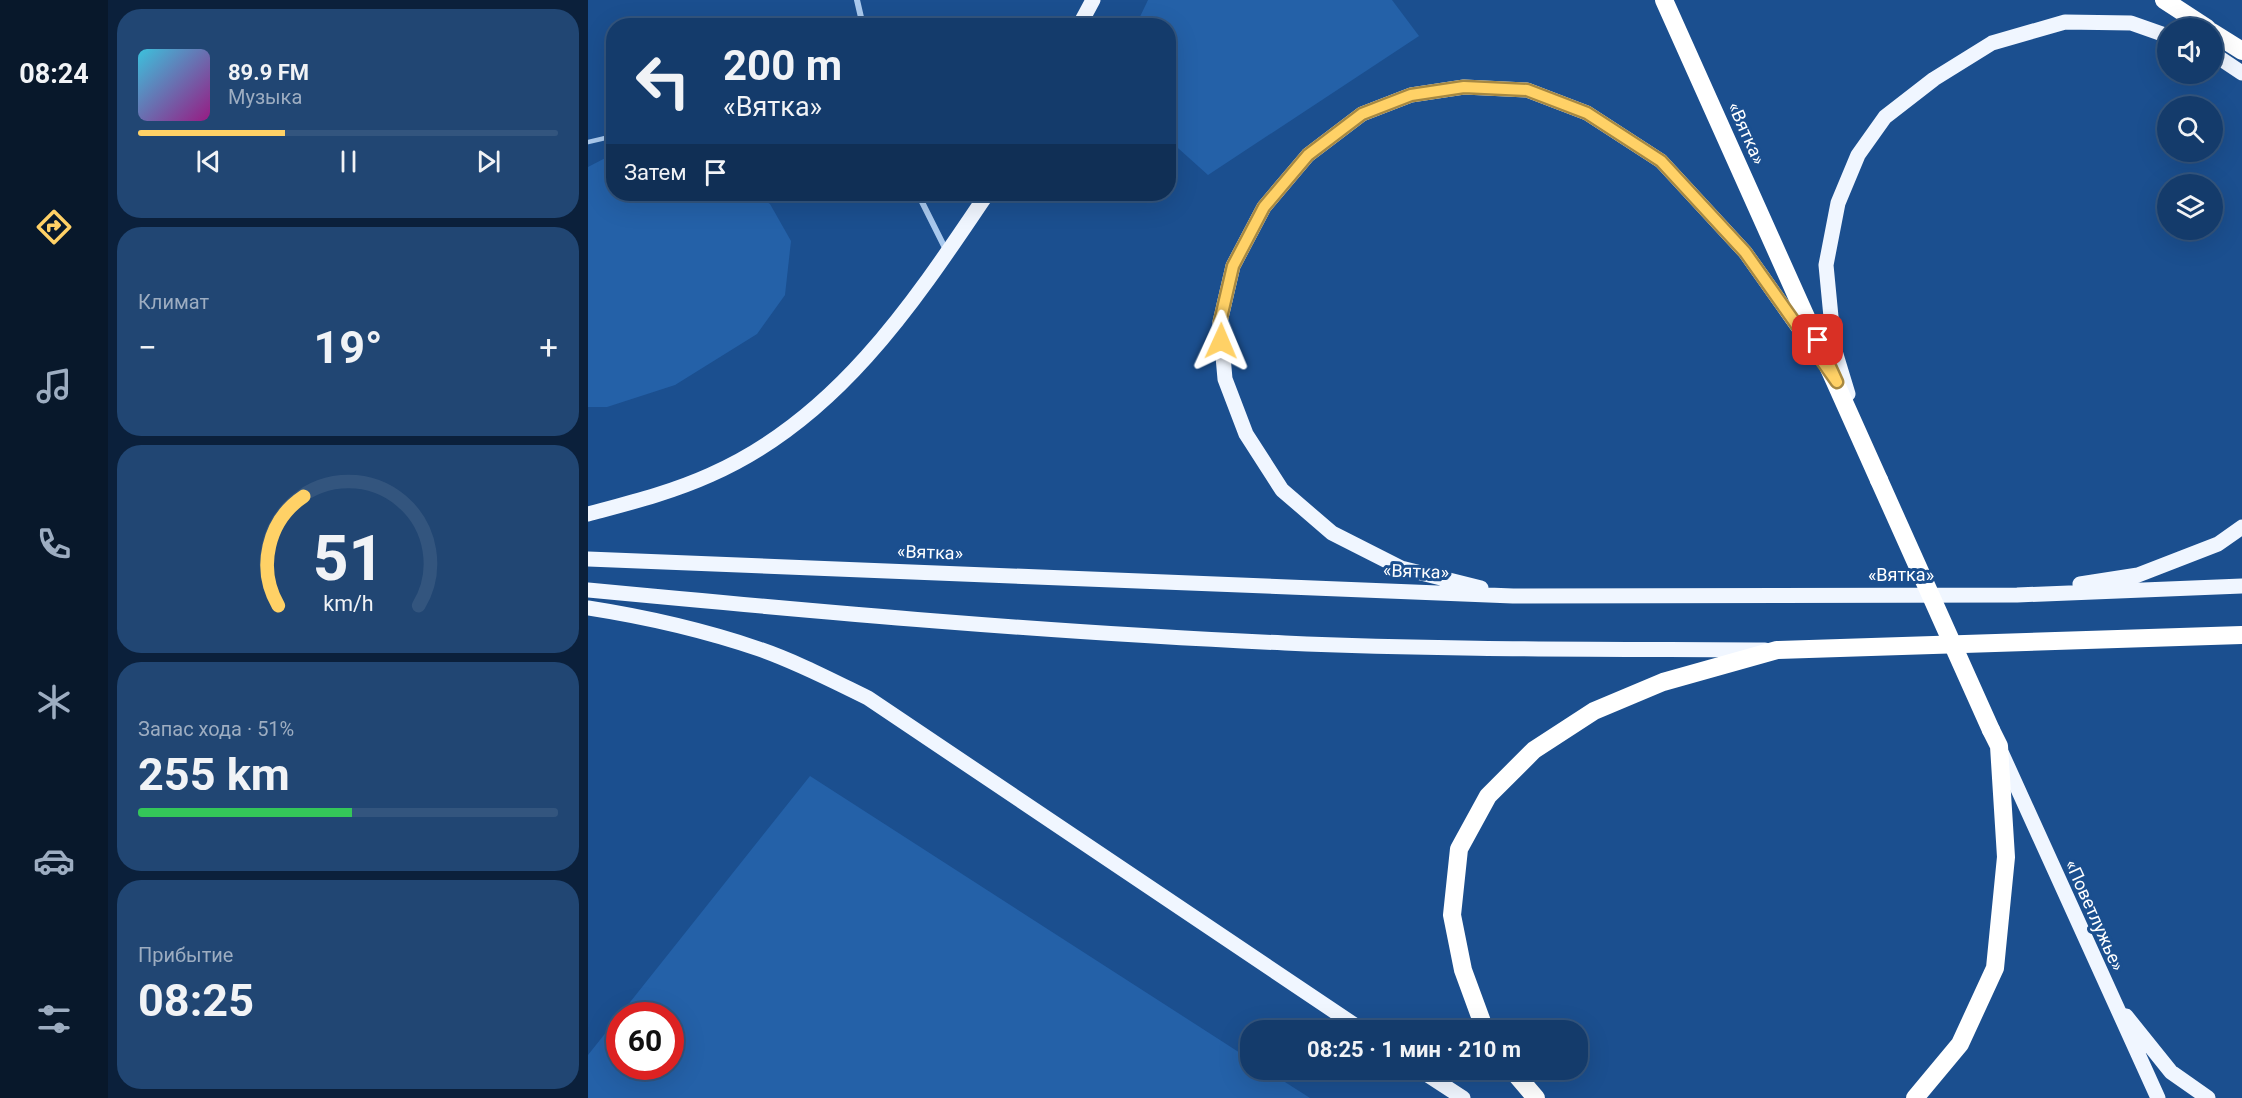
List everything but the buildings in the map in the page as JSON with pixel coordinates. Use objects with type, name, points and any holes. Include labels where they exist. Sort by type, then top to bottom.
[{"type":"highway","name":"«Вятка»","points":[[1664,0],[1995,738]]},
{"type":"highway","points":[[2164,0],[2192,18]]},
{"type":"highway","points":[[2223,39],[2242,51]]},
{"type":"highway","points":[[1481,1020],[1463,970],[1452,915],[1459,849],[1488,796],[1534,750],[1594,711],[1663,682],[1777,650],[2242,635]]},
{"type":"highway","points":[[1915,1098],[1960,1044],[1995,968],[2006,857],[1995,738]]},
{"type":"highway","points":[[1521,1080],[1536,1098]]},
{"type":"main road","points":[[1083,18],[1093,0]]},
{"type":"main road","points":[[1858,431],[1834,348],[1826,265],[1838,203],[1858,155],[1885,117],[1934,78],[1992,44],[2064,22],[2131,22],[2157,32]]},
{"type":"main road","points":[[2223,60],[2242,73]]},
{"type":"main road","points":[[1513,596],[1401,568],[1332,533],[1282,490],[1246,434],[1225,379],[1220,322],[1233,266],[1264,207],[1308,155],[1362,114],[1411,95],[1464,87],[1527,90],[1587,113],[1661,161],[1730,235],[1745,252],[1837,382]]},
{"type":"main road","points":[[588,514],[661,495],[711,475],[759,450],[800,422],[839,388],[896,324],[982,201]]},
{"type":"main road","points":[[2017,595],[2138,575],[2218,544],[2242,527]]},
{"type":"main road","name":"«Вятка»","points":[[588,559],[1513,596],[2017,595],[2242,586]]},
{"type":"main road","points":[[588,590],[951,624],[1286,643],[1777,650]]},
{"type":"main road","points":[[588,608],[664,621],[759,649],[868,698],[1347,1020]]},
{"type":"main road","name":"«Поветлужье»","points":[[1995,738],[2158,1098]]},
{"type":"main road","points":[[2111,998],[2172,1072],[2208,1098]]},
{"type":"main road","points":[[1435,1080],[1463,1098]]},
{"type":"street","points":[[857,0],[861,18]]},
{"type":"street","points":[[922,201],[948,252]]},
{"type":"lane","points":[[588,142],[606,137]]},
{"type":"shaded area","points":[[1148,0],[1392,0],[1419,36],[1208,175],[1176,146],[1176,18],[1139,18]]},
{"type":"shaded area","points":[[606,158],[606,201],[765,201],[770,204],[791,241],[785,295],[757,334],[675,385],[607,407],[588,407],[588,167]]},
{"type":"shaded area","points":[[810,776],[1240,1053],[1240,1080],[1282,1080],[1310,1098],[588,1098],[588,1055],[606,1032],[606,1080],[684,1080],[684,1002],[630,1002]]},
{"type":"route","points":[[1221,341],[1220,322],[1233,266],[1264,207],[1308,155],[1362,114],[1411,95],[1464,87],[1527,90],[1587,113],[1661,161],[1745,252],[1837,382],[1818,340]]}]
